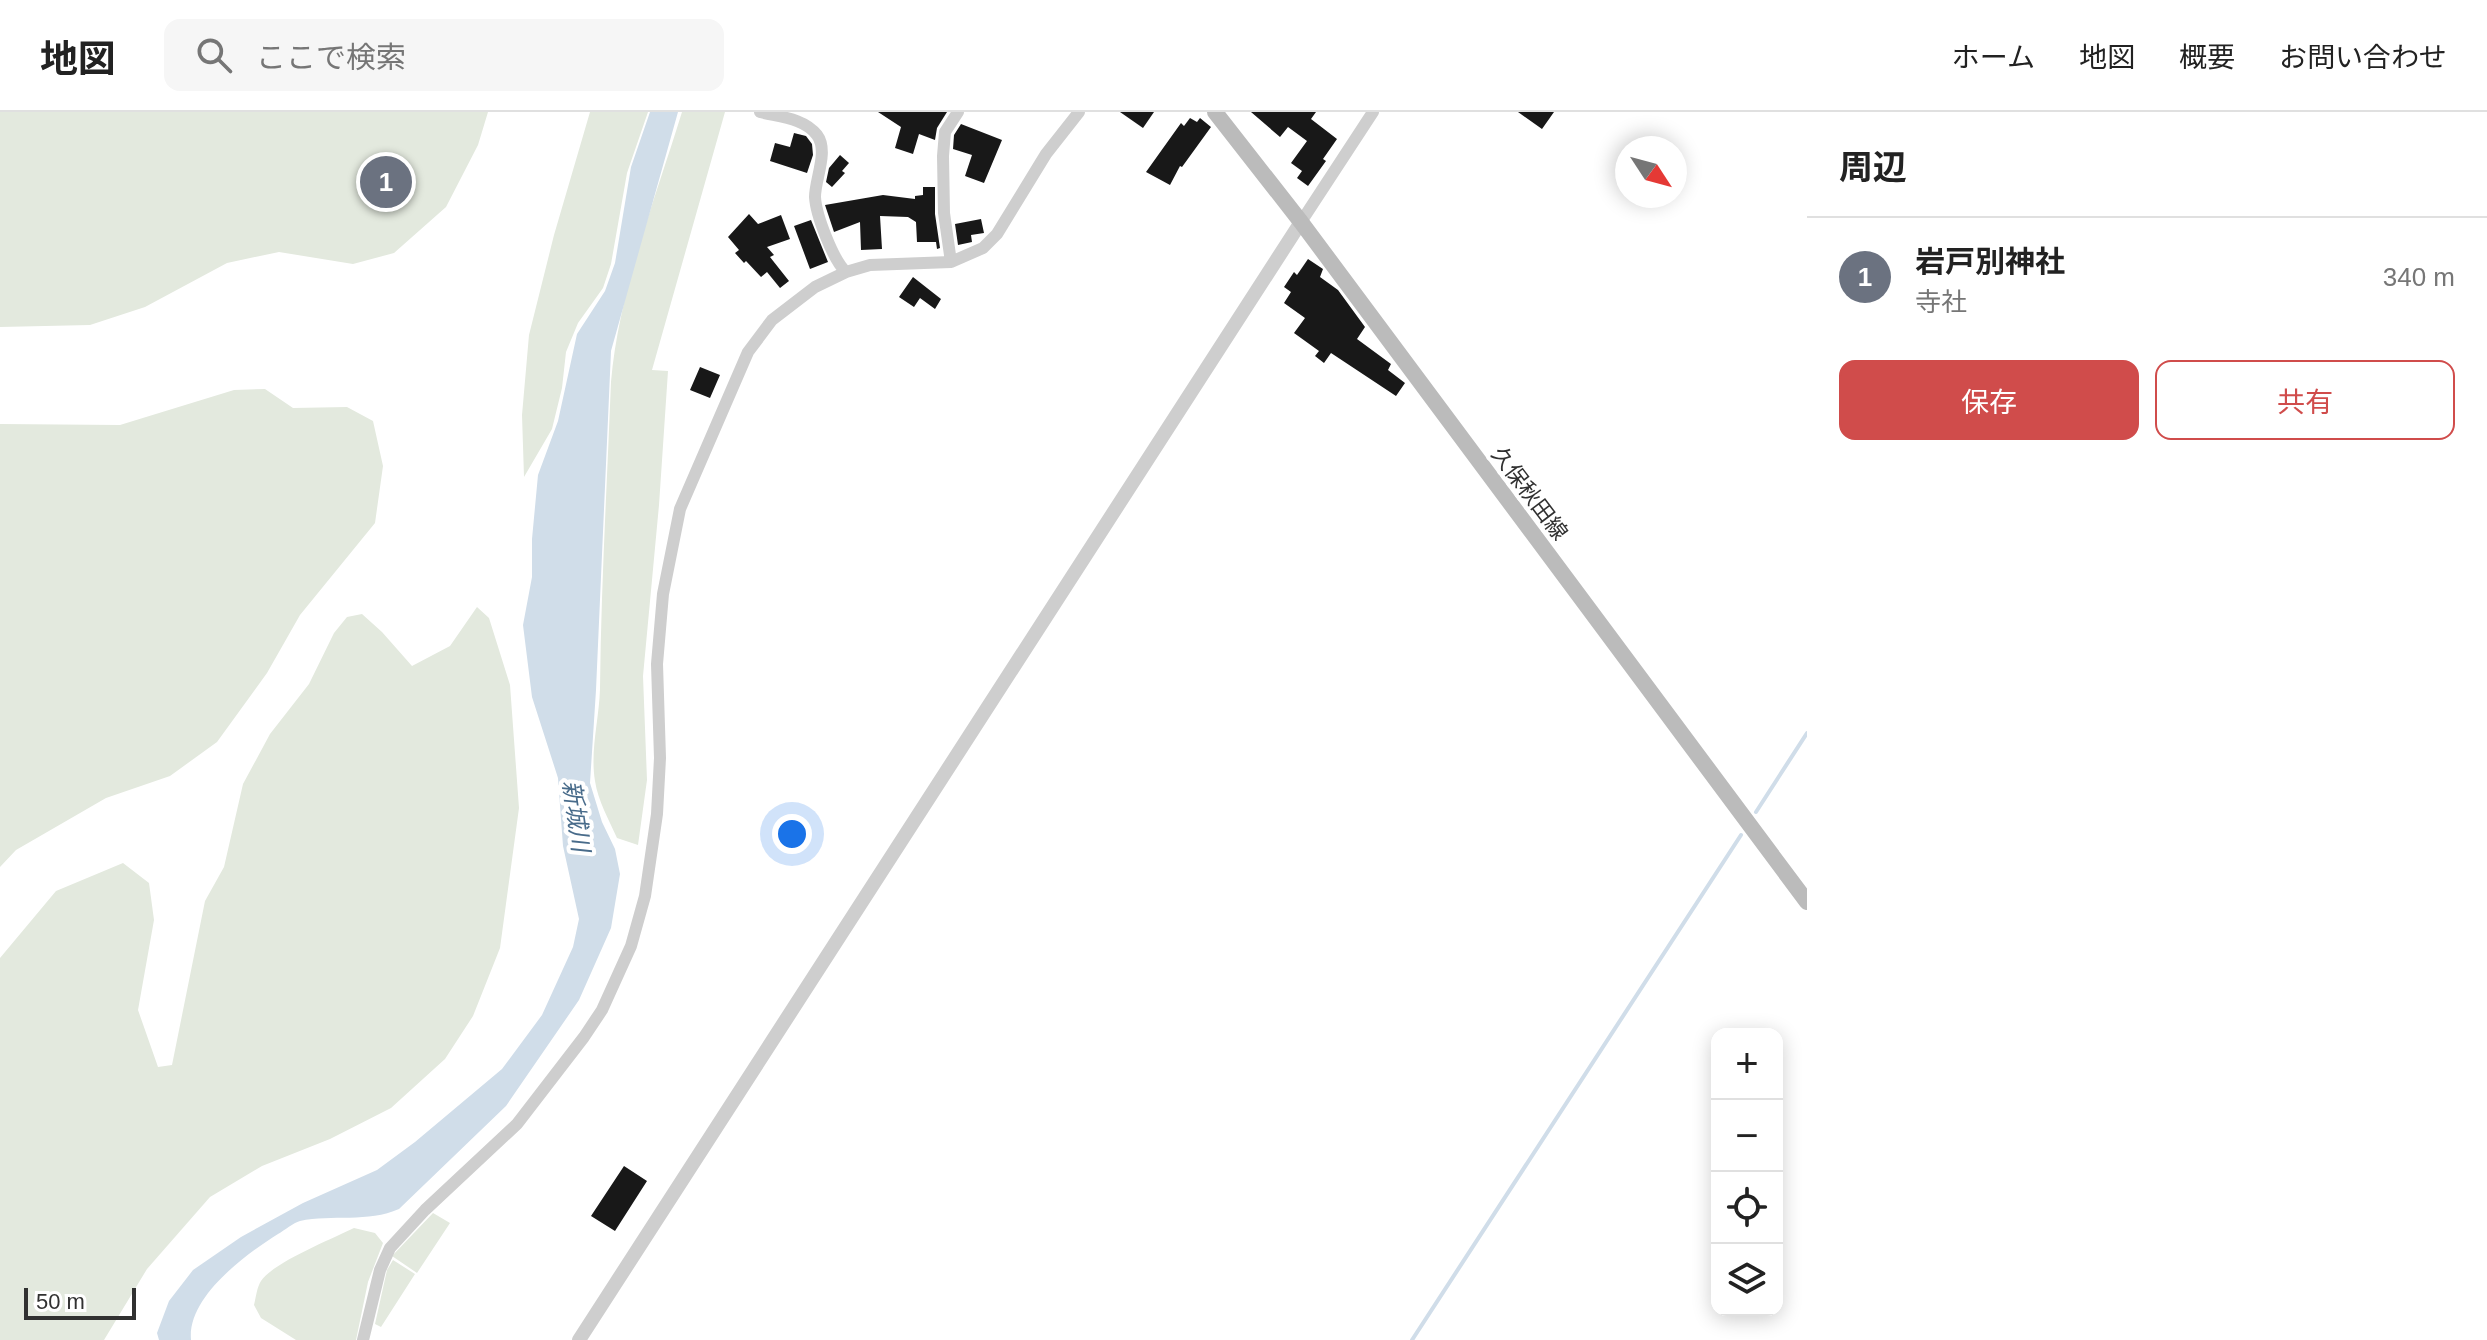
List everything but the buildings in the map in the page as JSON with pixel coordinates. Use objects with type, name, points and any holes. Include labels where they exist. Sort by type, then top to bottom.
[{"type":"main road","name":"久保秋田線","points":[[1215,112],[1301,222],[1807,902]]},
{"type":"street","points":[[760,112],[804,117],[817,135],[822,145],[815,198],[839,266],[846,272]]},
{"type":"street","points":[[951,262],[944,213],[943,156],[945,132],[958,112]]},
{"type":"street","points":[[363,1340],[380,1270],[390,1248],[526,1113],[602,1010],[631,946],[645,896],[657,814],[660,758],[657,664],[663,594],[680,509],[748,352],[772,320],[815,287],[846,272],[870,265],[951,262],[983,248],[997,234],[1046,154],[1079,112]]},
{"type":"street","points":[[579,1340],[1373,112]]},
{"type":"shaded area","points":[[0,112],[488,112],[478,145],[446,207],[394,253],[353,264],[279,252],[227,263],[145,307],[90,325],[0,327]]},
{"type":"shaded area","points":[[590,112],[648,112],[627,173],[611,264],[603,288],[578,323],[566,352],[562,388],[552,429],[524,477],[522,415],[529,335]]},
{"type":"shaded area","points":[[682,112],[725,112],[652,370],[668,371],[643,676],[647,780],[638,845],[617,838],[599,796],[594,770],[600,689],[611,382],[630,279]]},
{"type":"shaded area","points":[[265,389],[293,408],[347,407],[373,421],[383,466],[375,523],[300,615],[267,673],[217,742],[170,776],[106,798],[16,850],[0,867],[0,424],[120,425],[234,390]]},
{"type":"shaded area","points":[[477,607],[489,618],[510,685],[519,808],[500,948],[473,1016],[445,1059],[391,1108],[330,1139],[262,1166],[210,1197],[147,1269],[104,1340],[0,1340],[0,958],[56,891],[123,863],[149,883],[154,920],[138,1010],[158,1067],[172,1065],[205,901],[224,867],[243,784],[270,734],[309,684],[334,633],[347,617],[362,614],[412,666],[450,646]]},
{"type":"shaded area","points":[[433,1213],[450,1223],[417,1273],[392,1256]]},
{"type":"shaded area","points":[[354,1228],[375,1233],[383,1243],[368,1282],[356,1340],[296,1340],[261,1318],[254,1305],[260,1283],[268,1274],[290,1259]]},
{"type":"shaded area","points":[[393,1260],[415,1274],[381,1327],[375,1324],[387,1270]]},
{"type":"water","name":"新城川","points":[[650,112],[678,112],[611,351],[590,783],[602,822],[615,849],[620,874],[611,928],[579,1000],[506,1106],[399,1209],[375,1216],[312,1219],[295,1223],[250,1253],[221,1278],[198,1308],[192,1324],[191,1340],[159,1340],[157,1333],[169,1301],[193,1270],[241,1237],[303,1203],[377,1170],[502,1069],[542,1015],[573,947],[579,919],[563,846],[558,778],[532,697],[523,625],[532,577],[538,475],[558,421],[577,334],[605,291],[615,263],[631,167]]},
{"type":"waterway","points":[[1756,812],[1807,733]]},
{"type":"waterway","points":[[1412,1340],[1741,835]]},
{"type":"place","name":"岩戸別神社","points":[[386,182]]}]
